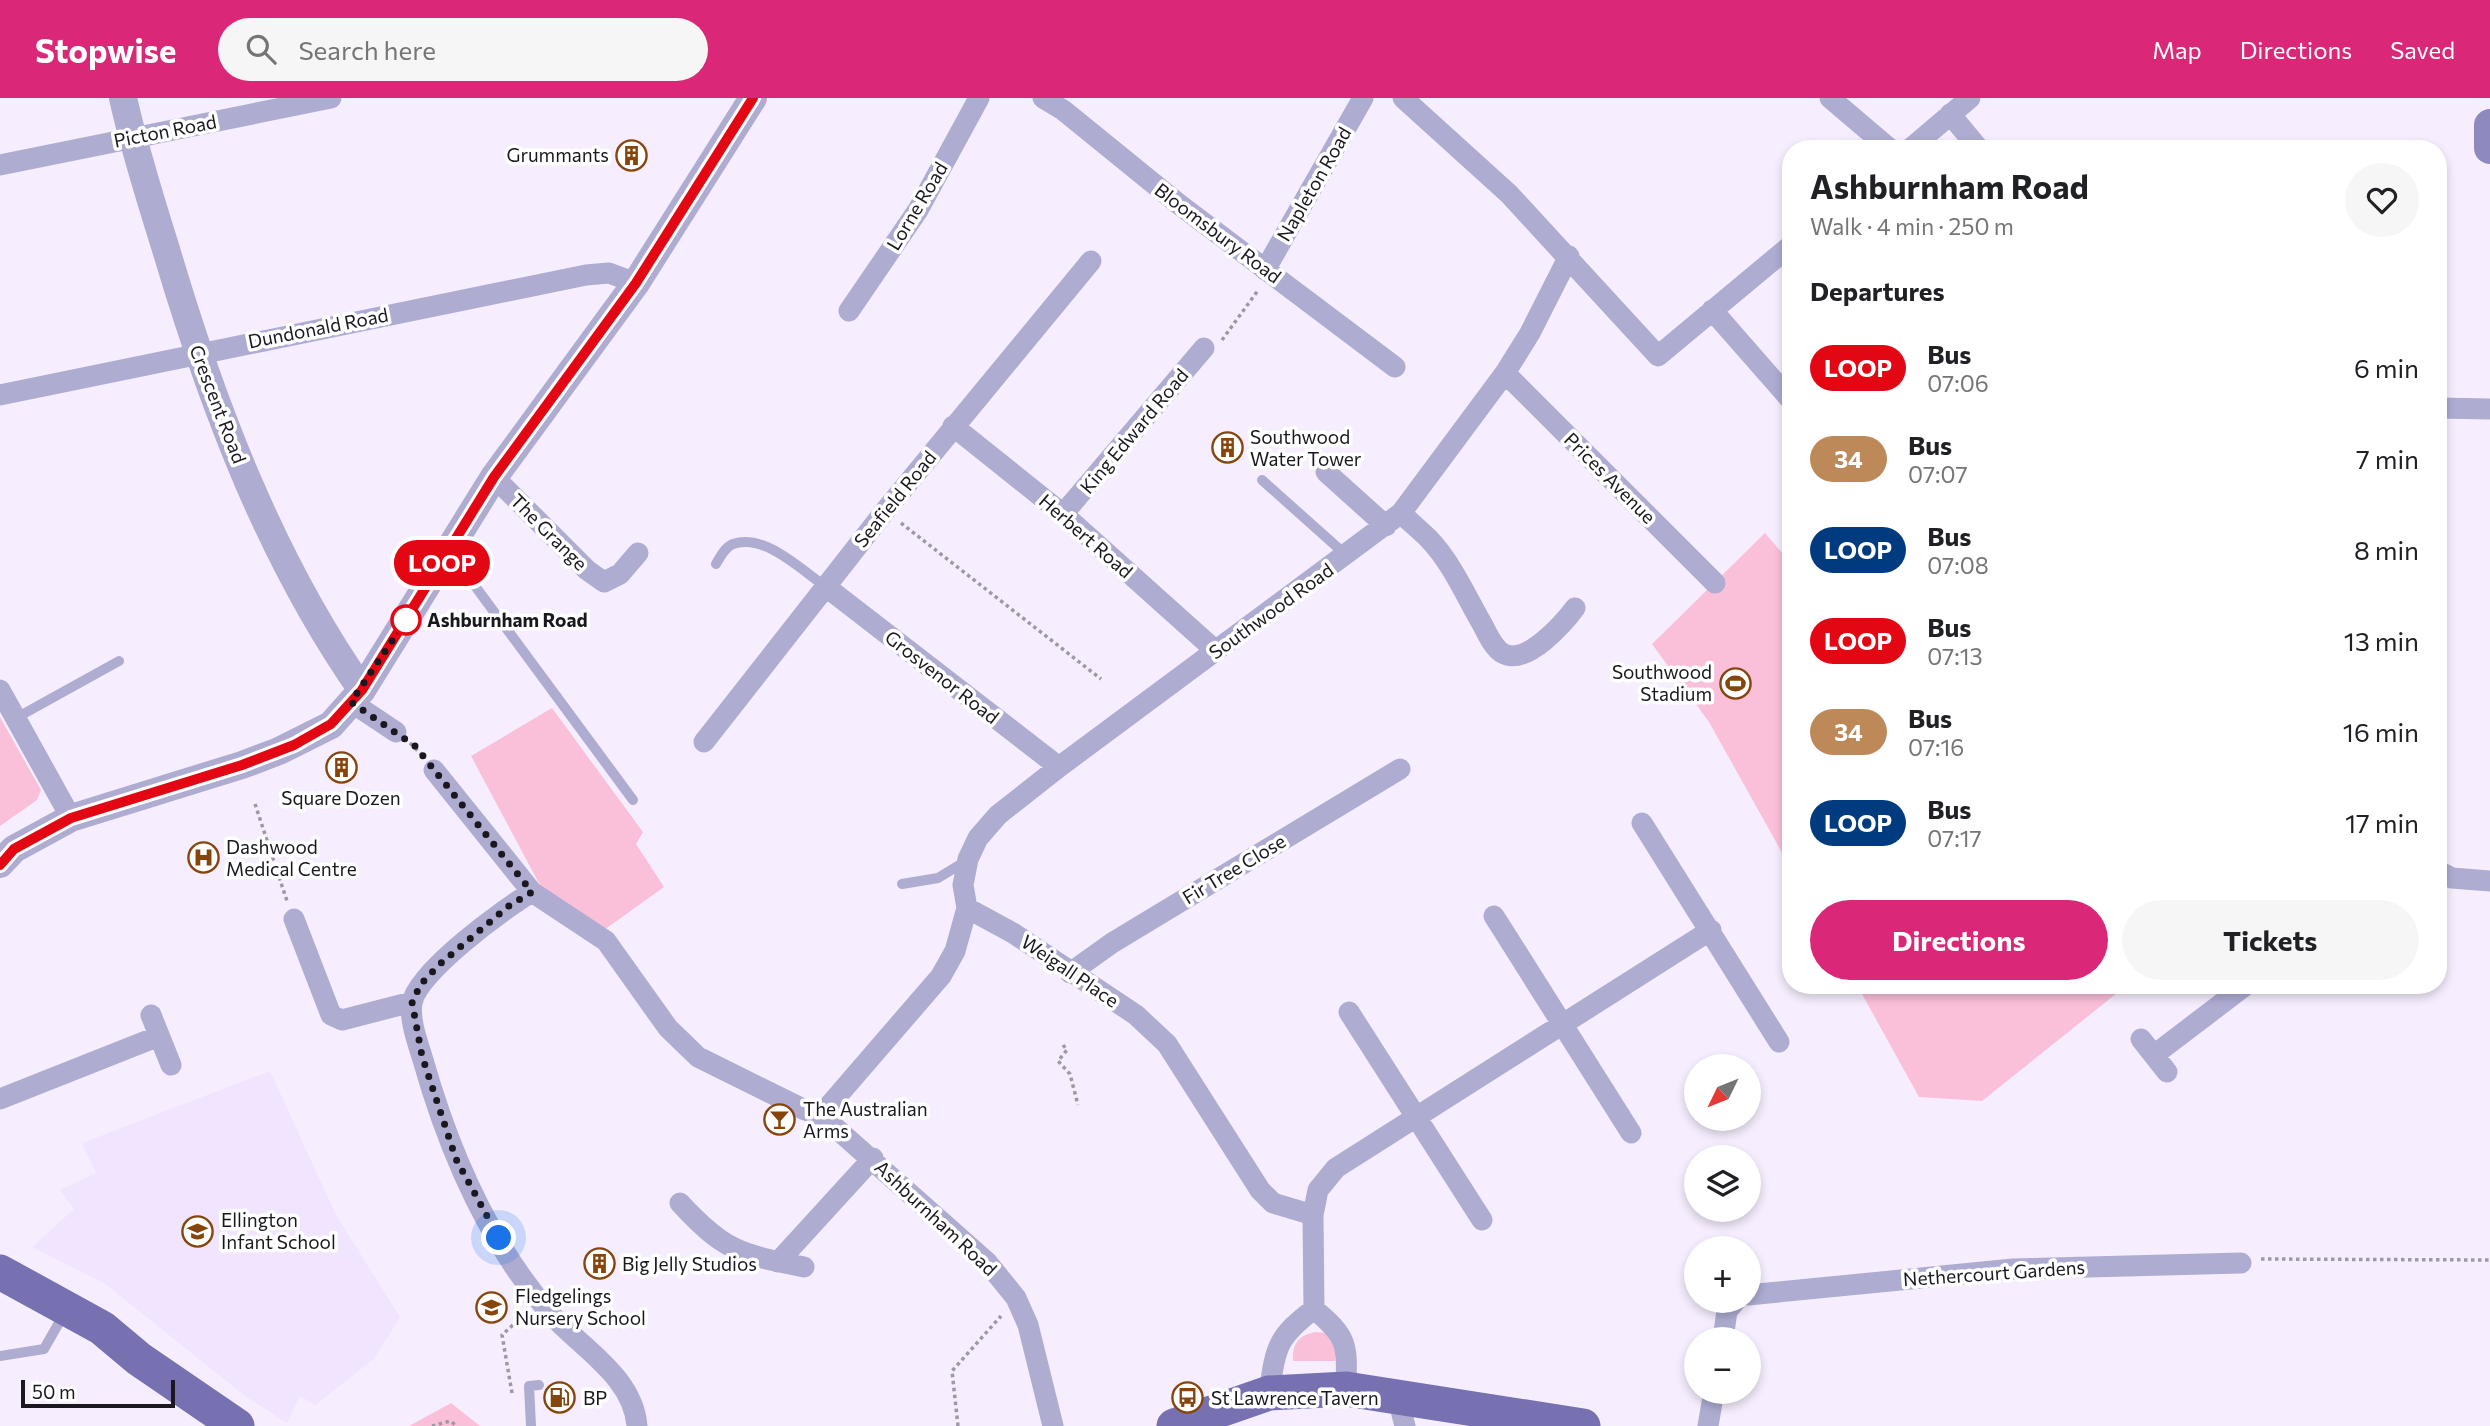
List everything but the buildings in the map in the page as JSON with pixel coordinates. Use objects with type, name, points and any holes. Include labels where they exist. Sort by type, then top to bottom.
[{"type":"main road","points":[[2490,125],[2490,148]]},
{"type":"main road","points":[[0,1272],[102,1328],[139,1359],[237,1426]]},
{"type":"main road","points":[[1174,1426],[1269,1394],[1346,1389],[1401,1411],[1583,1426]]},
{"type":"street","name":"Crescent Road","points":[[124,98],[132,137],[197,352],[257,502],[356,696]]},
{"type":"street","name":"Picton Road","points":[[0,165],[331,98]]},
{"type":"street","points":[[0,864],[14,849],[71,818],[279,751],[331,724],[356,696],[494,477],[636,283],[753,98]]},
{"type":"street","name":"Lorne Road","points":[[849,311],[918,210],[979,98]]},
{"type":"street","name":"Bloomsbury Road","points":[[1043,98],[1063,110],[1267,272],[1395,367]]},
{"type":"street","name":"Napleton Road","points":[[1267,272],[1363,98]]},
{"type":"street","points":[[1403,98],[1509,194],[1569,256],[1658,356],[1782,253]]},
{"type":"street","points":[[1830,98],[1879,140]]},
{"type":"street","points":[[1920,140],[1970,98]]},
{"type":"street","points":[[1950,114],[1972,140]]},
{"type":"street","name":"Southwood Road","points":[[821,1115],[941,975],[955,951],[967,908],[964,885],[968,859],[978,838],[998,815],[1394,519],[1505,373],[1530,333],[1569,256]]},
{"type":"street","name":"Seafield Road","points":[[704,742],[953,426],[1091,261]]},
{"type":"street","name":"Dundonald Road","points":[[0,395],[197,352],[586,275],[609,273],[636,283]]},
{"type":"street","points":[[1713,310],[1782,390]]},
{"type":"street","name":"King Edward Road","points":[[1063,514],[1204,348]]},
{"type":"street","name":"Prices Avenue","points":[[1505,373],[1715,583]]},
{"type":"street","points":[[2447,408],[2490,408]]},
{"type":"street","name":"Herbert Road","points":[[953,426],[1063,514],[1216,651]]},
{"type":"street","points":[[1326,472],[1394,519],[1429,539],[1454,573],[1492,641],[1502,654],[1510,657]]},
{"type":"street","name":"The Grange","points":[[494,477],[587,570],[604,582],[620,574],[638,553]]},
{"type":"street","name":"Grosvenor Road","points":[[825,586],[1059,767]]},
{"type":"street","points":[[1489,669],[1551,637],[1575,607]]},
{"type":"street","points":[[0,690],[71,818]]},
{"type":"street","points":[[356,696],[396,732]]},
{"type":"street","name":"Fir Tree Close","points":[[1070,973],[1112,943],[1400,769]]},
{"type":"street","name":"Ashburnham Road","points":[[434,770],[532,892],[606,941],[668,1028],[698,1058],[805,1110],[821,1115],[873,1158],[987,1262],[1016,1298],[1028,1325],[1053,1426]]},
{"type":"street","points":[[1643,823],[1779,1042]]},
{"type":"street","points":[[2447,875],[2452,878],[2490,881]]},
{"type":"street","points":[[532,892],[510,905],[440,964],[421,984],[412,1002],[415,1032],[456,1159],[499,1238],[539,1301],[621,1383],[636,1411],[637,1426]]},
{"type":"street","name":"Weigall Place","points":[[967,908],[1013,933],[1136,1015],[1167,1044],[1260,1190],[1273,1203],[1313,1215]]},
{"type":"street","points":[[1494,916],[1631,1133]]},
{"type":"street","points":[[294,919],[331,1015],[342,1020],[412,1002]]},
{"type":"street","points":[[1314,1309],[1313,1215],[1318,1190],[1336,1168],[1711,930]]},
{"type":"street","points":[[2154,1055],[2234,994]]},
{"type":"street","points":[[1349,1012],[1482,1220]]},
{"type":"street","points":[[150,1015],[171,1065]]},
{"type":"street","points":[[0,1099],[159,1036]]},
{"type":"street","points":[[778,1262],[873,1158]]},
{"type":"street","points":[[680,1203],[709,1235],[739,1252],[804,1267]]},
{"type":"street","name":"Nethercourt Gardens","points":[[1761,1294],[2013,1269],[2241,1263]]},
{"type":"street","points":[[1314,1309],[1334,1325],[1346,1346],[1346,1389]]},
{"type":"street","points":[[1269,1394],[1274,1359],[1286,1331],[1314,1309]]},
{"type":"street","points":[[1708,1426],[1712,1404]]},
{"type":"lane","points":[[1262,480],[1346,555]]},
{"type":"lane","points":[[716,564],[725,549],[734,543],[757,544],[772,550],[825,586]]},
{"type":"lane","points":[[444,559],[475,586],[633,800]]},
{"type":"lane","points":[[16,718],[120,661]]},
{"type":"lane","points":[[902,884],[938,878],[968,859]]},
{"type":"lane","points":[[0,1356],[44,1349],[50,1343],[67,1309]]},
{"type":"lane","points":[[531,1426],[529,1385],[539,1385]]},
{"type":"path","points":[[1204,348],[1212,355],[1267,272]]},
{"type":"path","points":[[885,511],[1101,679]]},
{"type":"path","points":[[396,732],[415,746],[434,770]]},
{"type":"path","points":[[255,804],[294,919]]},
{"type":"path","points":[[1063,1045],[1067,1050],[1058,1061],[1070,1074],[1078,1105]]},
{"type":"path","points":[[2241,1263],[2269,1258],[2490,1260]]},
{"type":"path","points":[[958,1426],[952,1371],[1016,1298]]},
{"type":"path","points":[[513,1400],[502,1335],[539,1301]]},
{"type":"path","points":[[432,1426],[450,1421],[457,1426]]},
{"type":"shaded area","name":"Southwood Stadium","points":[[1765,533],[1782,553],[1782,853],[1709,722],[1652,644]]},
{"type":"shaded area","points":[[552,708],[643,832],[636,844],[664,887],[604,930],[542,889],[471,756]]},
{"type":"shaded area","points":[[0,717],[41,790],[37,800],[0,826]]},
{"type":"shaded area","points":[[1862,994],[2116,994],[1982,1101],[1919,1097]]},
{"type":"shaded area","name":"Ellington Infant School","points":[[270,1071],[336,1215],[400,1317],[374,1359],[315,1405],[300,1396],[287,1423],[245,1396],[104,1283],[32,1247],[74,1209],[60,1190],[96,1173],[82,1143]]},
{"type":"shaded area","points":[[1326,1333],[1337,1350],[1335,1361],[1293,1361],[1298,1341],[1305,1335]]},
{"type":"shaded area","points":[[451,1403],[480,1426],[409,1426]]},
{"type":"bus line","name":"LOOP","points":[[0,865],[14,849],[71,818],[242,765],[294,745],[331,724],[362,690],[494,477],[636,283],[753,98]]},
{"type":"place","name":"Grummants","points":[[632,155]]},
{"type":"place","name":"Southwood Water Tower","points":[[1227,448]]},
{"type":"place","name":"Ashburnham Road","points":[[406,620]]},
{"type":"place","name":"Southwood Stadium","points":[[1735,683]]},
{"type":"place","name":"Square Dozen","points":[[341,767]]},
{"type":"place","name":"Dashwood Medical Centre","points":[[203,858]]},
{"type":"place","name":"The Australian Arms","points":[[780,1120]]},
{"type":"place","name":"Ellington Infant School","points":[[198,1231]]},
{"type":"place","name":"Big Jelly Studios","points":[[599,1264]]},
{"type":"place","name":"Fledgelings Nursery School","points":[[492,1307]]},
{"type":"place","name":"BP","points":[[560,1398]]},
{"type":"place","name":"St Lawrence Tavern","points":[[1188,1398]]},
{"type":"route","points":[[406,620],[362,690],[351,702],[415,746],[532,892],[510,905],[440,964],[421,984],[412,1002],[415,1032],[456,1159],[499,1238]]}]
